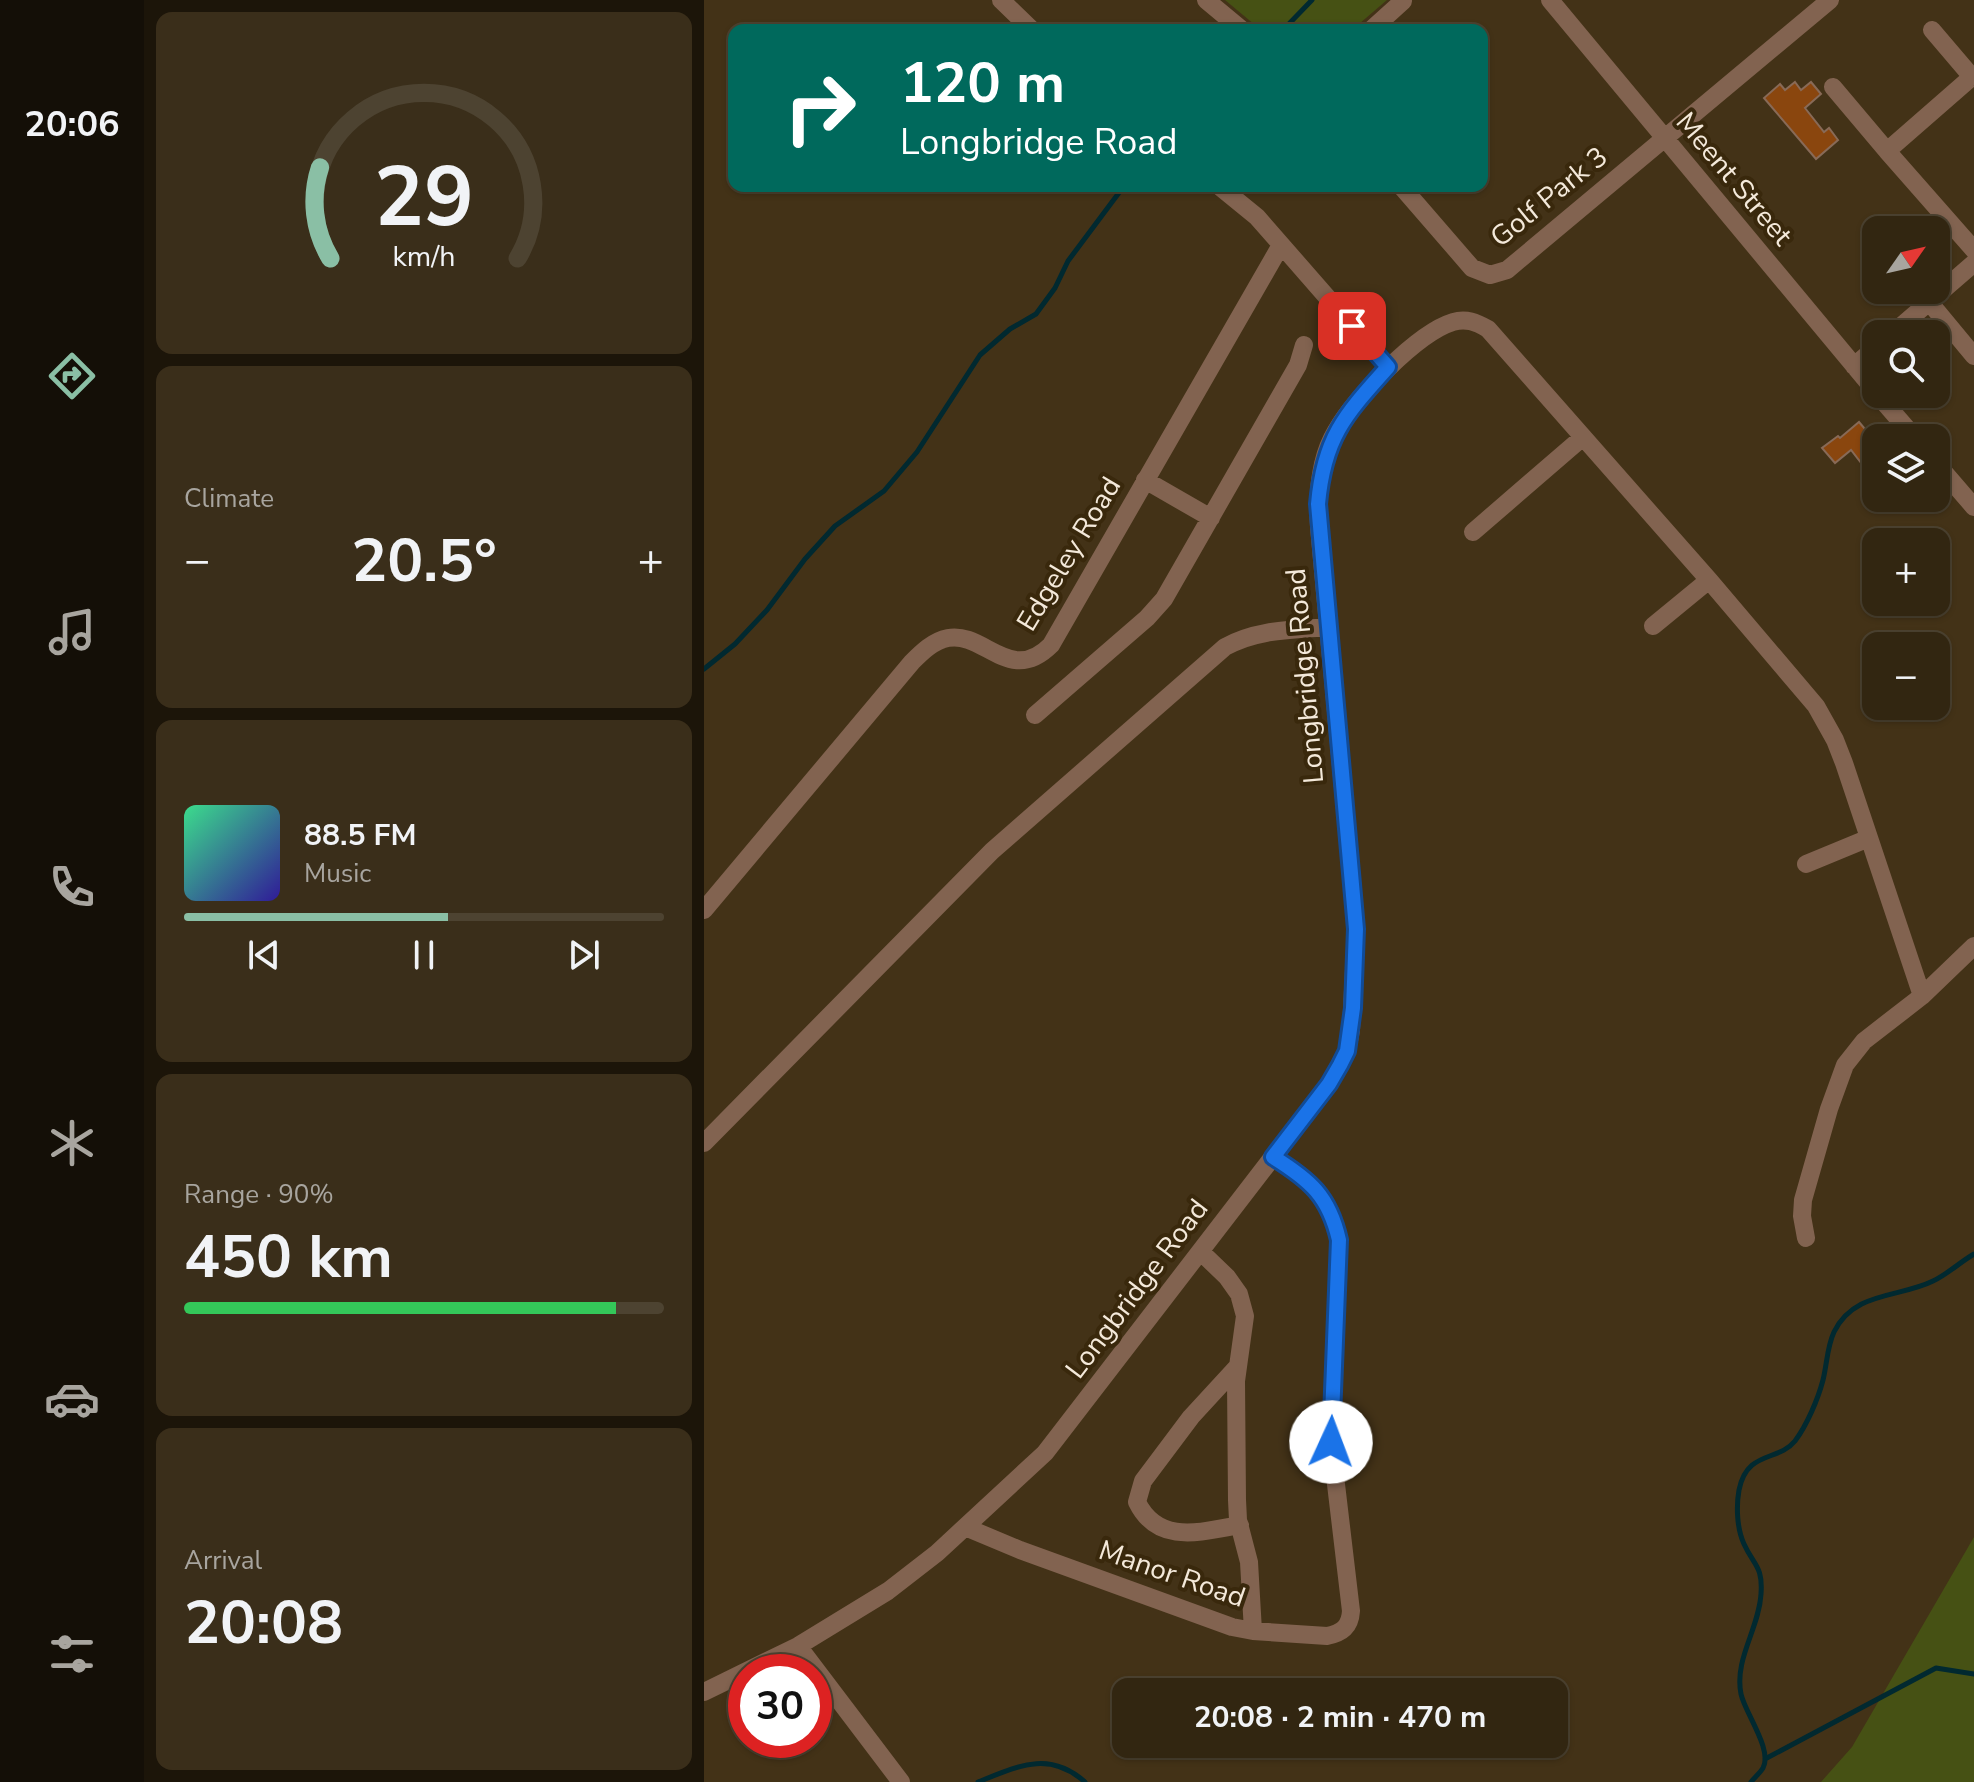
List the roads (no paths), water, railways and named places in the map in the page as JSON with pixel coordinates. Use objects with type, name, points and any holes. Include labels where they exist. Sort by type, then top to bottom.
[{"type":"street","points":[[1001,0],[1026,24]]},
{"type":"street","points":[[1206,0],[1235,24]]},
{"type":"street","name":"Meent Street","points":[[1550,0],[1862,375]]},
{"type":"street","points":[[1665,138],[1830,0]]},
{"type":"street","points":[[1378,24],[1403,1]]},
{"type":"street","points":[[1887,151],[1973,76],[1932,30]]},
{"type":"street","points":[[1833,87],[1974,250]]},
{"type":"street","name":"Golf Park 3","points":[[1406,192],[1472,268],[1497,274],[1518,261],[1665,138]]},
{"type":"street","points":[[1226,192],[1257,217],[1388,367]]},
{"type":"street","name":"Edgeley Road","points":[[704,910],[912,662],[930,645],[945,638],[964,638],[990,652],[1020,661],[1033,658],[1051,645],[1281,245]]},
{"type":"street","points":[[1950,285],[1974,263]]},
{"type":"street","points":[[1909,320],[1929,304]]},
{"type":"street","points":[[1931,304],[1974,356]]},
{"type":"street","name":"Longbridge Road","points":[[704,1692],[798,1646],[888,1591],[965,1527],[1045,1453],[1329,1084],[1347,1051],[1351,1030],[1356,929],[1318,504],[1324,463],[1335,431],[1388,367],[1439,329],[1453,322],[1476,322],[1501,342],[1816,706],[1844,763],[1922,996]]},
{"type":"street","points":[[1035,715],[1147,618],[1164,599],[1298,365],[1304,345]]},
{"type":"street","points":[[1854,366],[1862,359]]},
{"type":"street","name":"Meent Street","points":[[1890,408],[1903,424]]},
{"type":"street","points":[[1473,532],[1583,437]]},
{"type":"street","points":[[1950,479],[1974,507]]},
{"type":"street","points":[[1145,480],[1211,518]]},
{"type":"street","points":[[1653,626],[1709,580]]},
{"type":"street","points":[[704,1143],[992,851],[1225,647],[1242,637],[1256,634],[1329,627]]},
{"type":"street","points":[[1806,864],[1869,838]]},
{"type":"street","points":[[1806,1238],[1803,1200],[1845,1065],[1864,1041],[1922,996],[1974,946]]},
{"type":"street","name":"Manor Road","points":[[965,1527],[1184,1611],[1253,1631],[1327,1636],[1338,1634],[1345,1628],[1351,1611],[1331,1442],[1339,1240],[1334,1216],[1318,1190],[1302,1175],[1273,1157]]},
{"type":"street","points":[[1201,1252],[1227,1277],[1239,1294],[1245,1316],[1237,1367],[1240,1525],[1249,1562],[1253,1631]]},
{"type":"street","points":[[1237,1367],[1191,1417],[1143,1481],[1137,1502],[1143,1514],[1162,1529],[1195,1533],[1240,1525]]},
{"type":"street","points":[[798,1646],[901,1782]]},
{"type":"waterway","points":[[1289,24],[1312,0]]},
{"type":"waterway","points":[[704,669],[735,644],[767,610],[805,559],[835,526],[884,491],[917,452],[980,355],[1010,329],[1036,314],[1055,288],[1068,261],[1120,192]]},
{"type":"waterway","points":[[1751,1782],[1763,1768],[1765,1760],[1741,1694],[1740,1681],[1759,1607],[1761,1585],[1759,1572],[1744,1544],[1739,1525],[1738,1497],[1743,1477],[1756,1462],[1788,1447],[1799,1435],[1818,1395],[1834,1332],[1853,1309],[1865,1302],[1933,1281],[1974,1254]]},
{"type":"waterway","points":[[1765,1759],[1936,1668],[1974,1674]]},
{"type":"waterway","points":[[978,1782],[1033,1764],[1059,1766],[1085,1782]]}]
